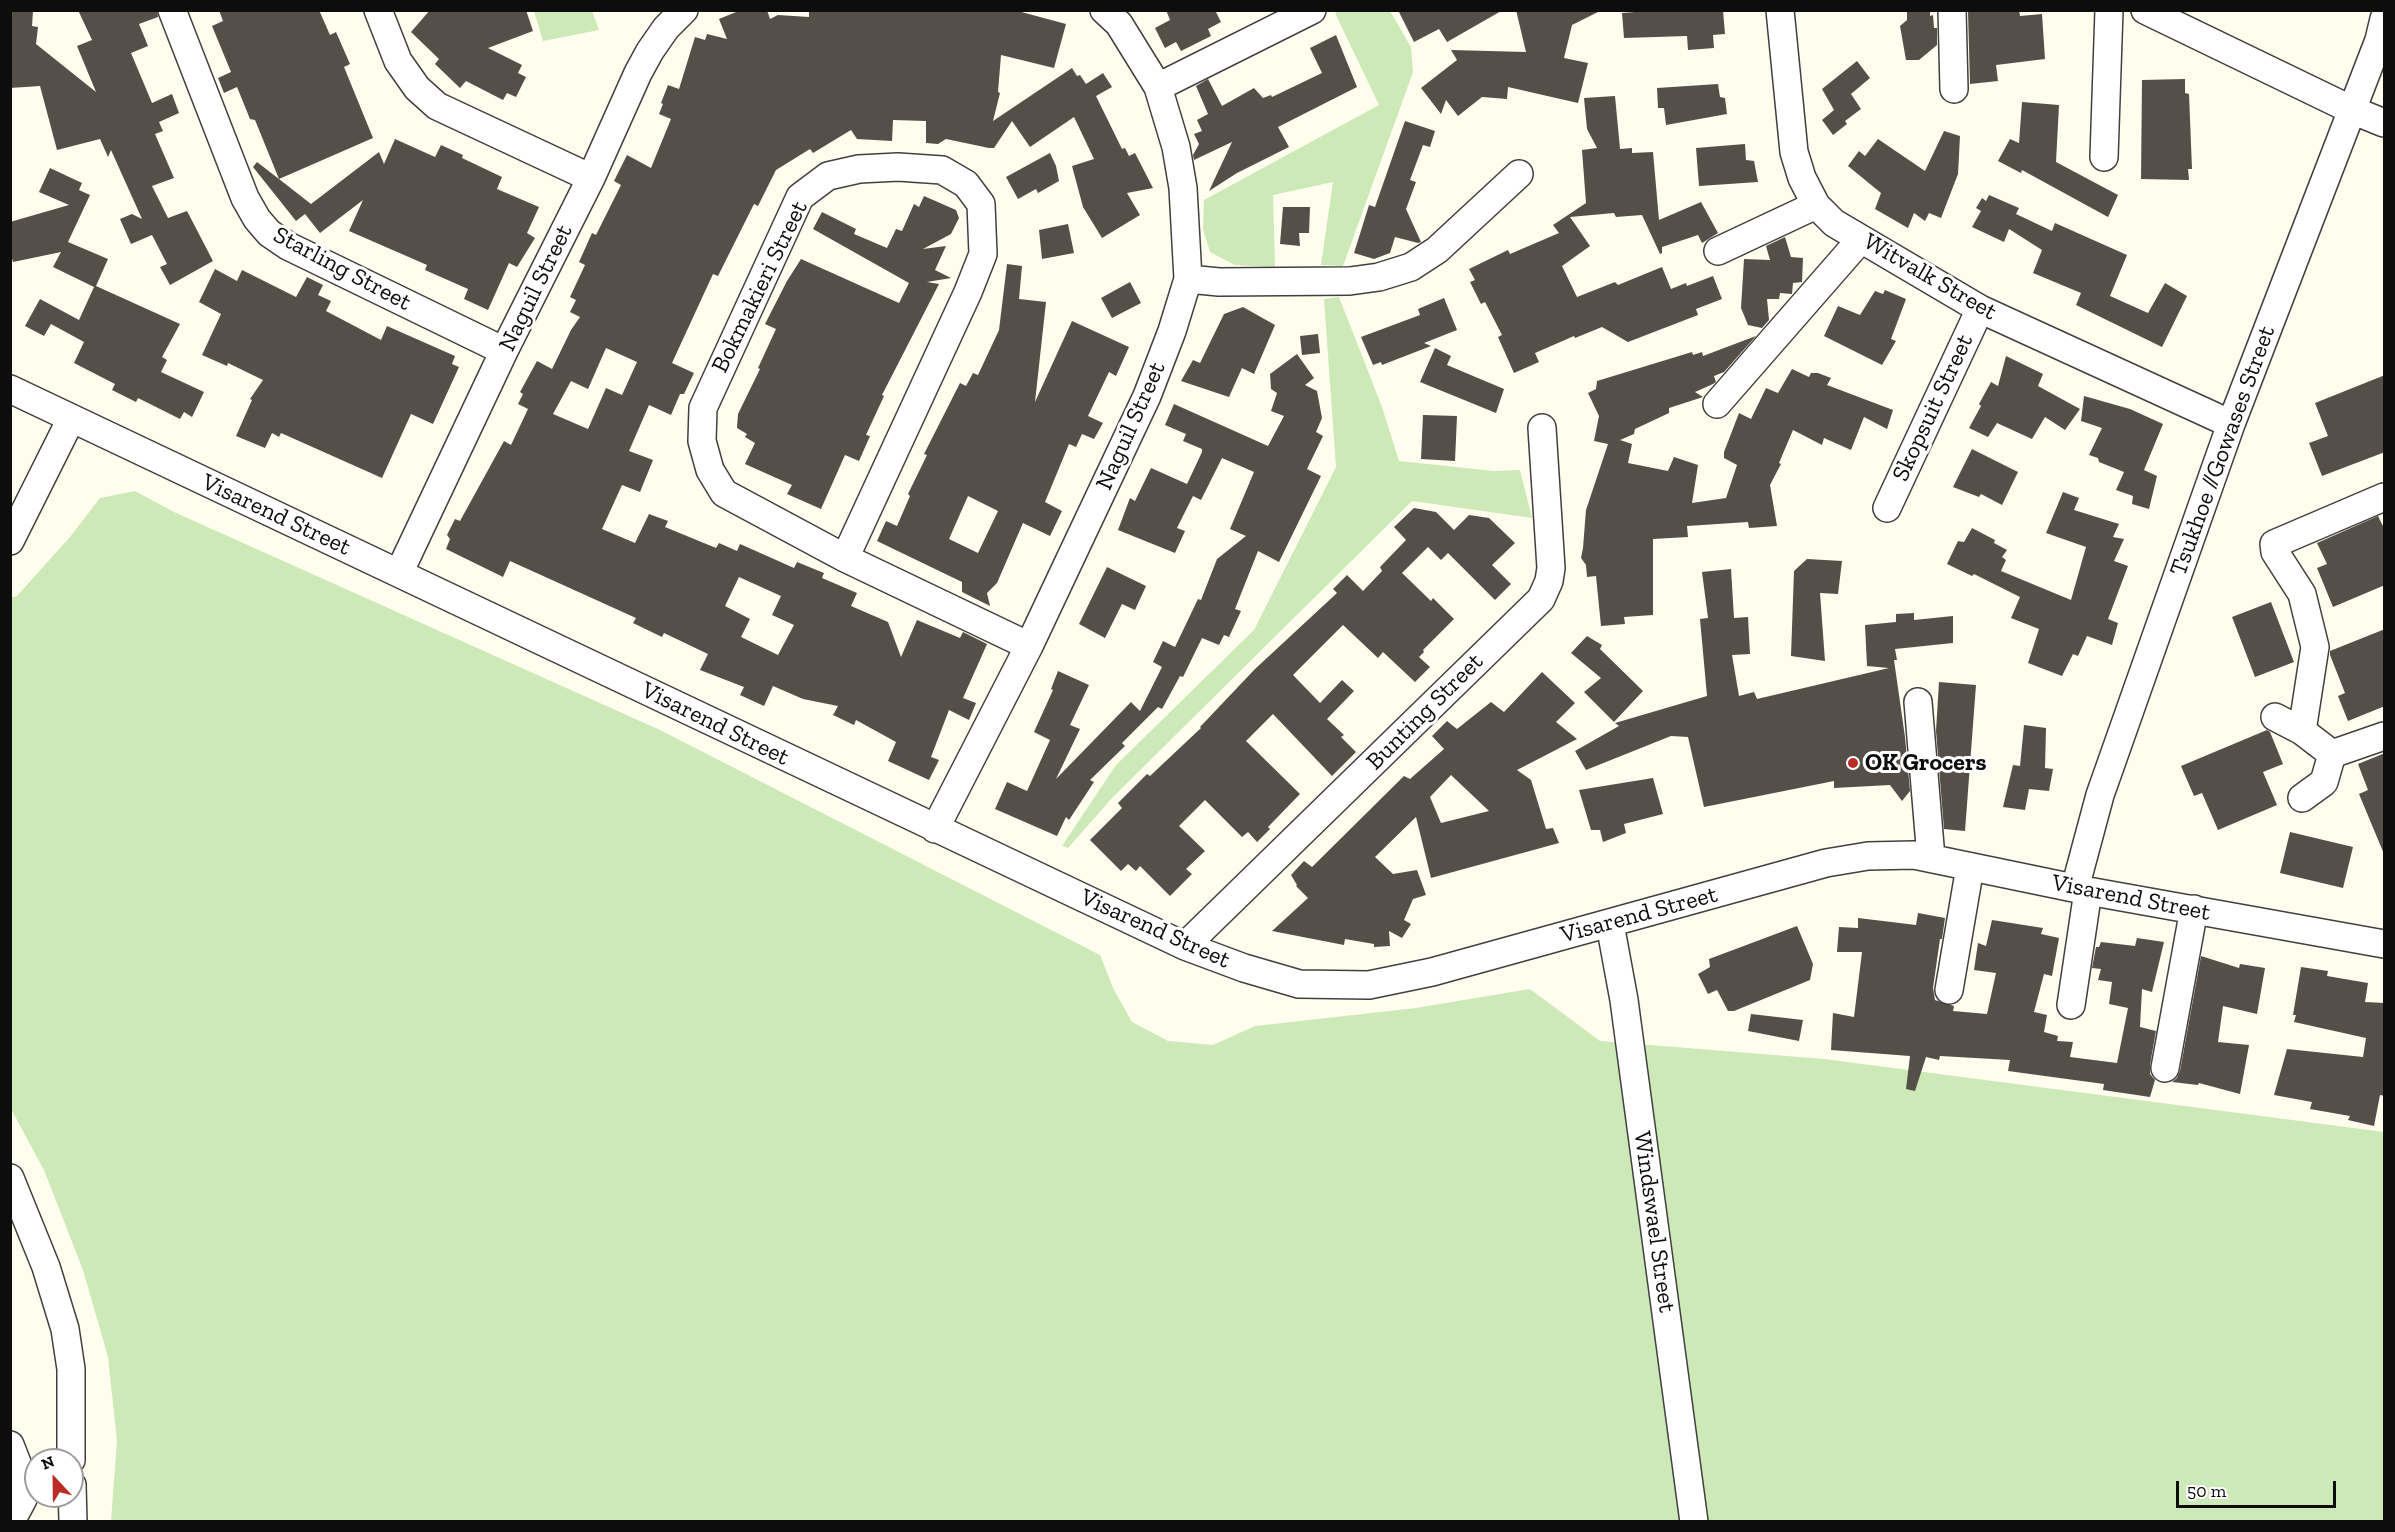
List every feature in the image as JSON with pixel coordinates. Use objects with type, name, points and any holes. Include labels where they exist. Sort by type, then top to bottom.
[{"type":"street","name":"Starling Street","points":[[172,10],[245,198],[257,219],[269,233],[288,246],[504,351]]},
{"type":"street","points":[[378,10],[398,61],[417,88],[437,106],[591,178]]},
{"type":"street","name":"Naguil Street","points":[[399,573],[504,351],[591,178],[650,51],[666,28],[684,10]]},
{"type":"street","name":"Naguil Street","points":[[934,829],[1029,646],[1147,396],[1172,331],[1188,279],[1183,188],[1176,147],[1158,87],[1119,24],[1104,10]]},
{"type":"street","points":[[1158,87],[1312,10]]},
{"type":"street","name":"Witvalk Street","points":[[1780,10],[1794,152],[1802,178],[1816,205],[1834,223],[1980,309],[2231,424]]},
{"type":"street","points":[[1952,10],[1954,88]]},
{"type":"street","points":[[2104,157],[2109,10]]},
{"type":"street","points":[[2145,10],[2352,110],[2385,123]]},
{"type":"street","name":"Tsukhoe //Gowases Street","points":[[2071,1005],[2082,889],[2100,795],[2231,424],[2379,40],[2385,19]]},
{"type":"street","name":"Bokmakieri Street","points":[[845,558],[968,292],[983,254],[981,204],[966,184],[942,170],[898,167],[859,169],[828,176],[800,197],[703,408],[702,441],[710,470],[724,493],[845,558],[1029,646]]},
{"type":"street","points":[[1188,279],[1220,282],[1350,281],[1379,277],[1411,267],[1437,250],[1520,174]]},
{"type":"street","points":[[1718,251],[1816,205]]},
{"type":"street","points":[[1717,404],[1861,239]]},
{"type":"street","name":"Skopsuit Street","points":[[1887,508],[1980,309]]},
{"type":"street","name":"Visarend Street","points":[[10,389],[1185,946],[1244,968],[1299,984],[1368,985],[1432,972],[1827,863],[1868,856],[1914,855],[2082,889],[2385,944]]},
{"type":"street","points":[[10,540],[71,419]]},
{"type":"street","name":"Bunting Street","points":[[1185,946],[1269,867],[1541,598],[1549,581],[1551,568],[1542,428]]},
{"type":"street","points":[[2302,731],[2315,647],[2302,594],[2275,552],[2274,543],[2385,497]]},
{"type":"street","points":[[1918,702],[1931,858]]},
{"type":"street","points":[[2275,717],[2302,731],[2332,754]]},
{"type":"street","points":[[2332,754],[2385,736]]},
{"type":"street","points":[[2302,798],[2324,782],[2332,754]]},
{"type":"street","points":[[1949,990],[1971,867]]},
{"type":"street","points":[[2165,1068],[2194,909]]},
{"type":"street","name":"Windswael Street","points":[[1610,924],[1627,1018],[1694,1521]]},
{"type":"street","points":[[10,1178],[46,1267],[65,1329],[71,1369],[71,1448]]},
{"type":"street","points":[[10,1445],[24,1481],[23,1499],[15,1514],[10,1516]]},
{"type":"green space","points":[[534,11],[592,11],[599,30],[543,41]]},
{"type":"green space","points":[[1390,11],[1411,47],[1413,72],[1343,266],[1321,265],[1333,182],[1273,195],[1275,267],[1235,265],[1210,252],[1203,229],[1204,200],[1379,105],[1335,13]]},
{"type":"green space","points":[[1339,297],[1382,407],[1399,461],[1494,471],[1520,470],[1532,518],[1412,501],[1113,797],[1068,848],[1062,846],[1116,765],[1254,630],[1336,467],[1324,299]]},
{"type":"green space","points":[[135,491],[174,512],[660,730],[1100,955],[1113,988],[1132,1022],[1168,1041],[1213,1045],[1255,1026],[1416,1008],[1530,989],[1600,1041],[1824,1059],[2384,1132],[2384,1521],[111,1521],[117,1441],[108,1357],[83,1270],[44,1170],[11,1109],[10,598],[17,596],[70,537],[100,498]]},
{"type":"building","points":[[10,10],[33,11],[32,26],[38,27],[36,44],[96,92],[77,46],[92,40],[78,10],[157,10],[158,17],[139,24],[148,46],[131,53],[152,103],[172,94],[179,113],[159,122],[163,131],[155,134],[174,178],[152,186],[168,218],[187,211],[213,261],[170,285],[160,267],[167,264],[152,235],[131,244],[120,219],[132,214],[142,219],[111,150],[108,157],[100,139],[57,150],[40,86],[10,88]]},
{"type":"building","points":[[219,10],[319,10],[330,35],[336,32],[350,64],[344,67],[373,138],[279,179],[255,120],[250,119],[237,87],[224,93],[218,78],[231,72],[212,26],[223,21]]},
{"type":"building","points":[[430,10],[526,10],[533,31],[488,48],[522,65],[518,73],[526,77],[516,97],[507,93],[503,100],[466,81],[460,88],[435,64],[439,59],[411,32]]},
{"type":"building","points":[[741,10],[767,10],[770,19],[778,15],[809,17],[809,10],[1014,10],[1066,24],[1054,68],[1001,55],[998,92],[1000,93],[993,121],[1072,68],[1086,84],[1103,73],[1112,87],[1096,96],[1122,149],[1125,148],[1129,156],[1135,153],[1153,188],[1127,193],[1140,215],[1102,238],[1083,207],[1072,166],[1094,159],[1074,117],[1030,147],[1012,121],[994,148],[989,148],[946,139],[938,144],[926,143],[926,121],[893,120],[892,141],[857,139],[851,130],[813,153],[810,149],[776,170],[758,206],[754,204],[718,276],[713,274],[672,363],[694,373],[684,394],[680,394],[671,415],[649,405],[629,451],[653,460],[640,492],[622,485],[602,529],[635,543],[649,514],[668,521],[665,527],[716,548],[719,543],[737,551],[740,544],[794,568],[797,562],[824,573],[822,578],[857,593],[851,606],[888,622],[901,657],[917,620],[960,638],[963,632],[987,644],[963,698],[976,703],[969,720],[949,710],[931,757],[939,760],[929,780],[888,761],[896,742],[856,720],[854,725],[833,715],[838,706],[803,699],[773,686],[764,706],[740,695],[744,687],[700,670],[708,654],[664,633],[662,637],[633,623],[636,618],[510,561],[503,577],[446,549],[450,539],[447,535],[455,519],[460,521],[504,441],[511,445],[528,409],[518,404],[523,394],[520,392],[537,361],[552,369],[580,317],[570,312],[576,300],[570,297],[585,265],[579,262],[592,233],[596,235],[621,185],[614,181],[627,155],[651,168],[671,119],[659,114],[668,85],[679,89],[695,37],[705,40],[707,34],[727,39],[719,19]],"holes":[[[606,348],[637,362],[622,395],[606,388],[588,429],[553,414],[571,381],[588,389]],[[739,577],[781,596],[772,615],[794,625],[778,655],[741,637],[750,619],[725,606]]]},
{"type":"building","points":[[1166,10],[1215,10],[1221,22],[1208,29],[1211,36],[1181,51],[1176,42],[1165,48],[1155,28],[1170,20]]},
{"type":"building","points":[[1398,10],[1503,10],[1447,42],[1439,29],[1414,42]]},
{"type":"building","points":[[1516,10],[1602,10],[1572,25],[1564,58],[1588,63],[1578,103],[1508,87],[1507,99],[1482,97],[1458,116],[1446,100],[1441,114],[1421,88],[1457,60],[1451,50],[1526,52]]},
{"type":"building","points":[[1660,10],[1723,10],[1725,34],[1713,35],[1714,48],[1688,50],[1687,36],[1624,38],[1622,13]]},
{"type":"building","points":[[1907,10],[1930,10],[1930,16],[1933,15],[1934,28],[1937,28],[1937,45],[1919,60],[1906,60],[1900,26],[1907,20]]},
{"type":"building","points":[[2019,10],[2020,16],[2042,14],[2045,59],[1996,65],[1998,81],[1970,84],[1968,12]]},
{"type":"building","points":[[1336,35],[1357,87],[1278,127],[1289,147],[1237,173],[1209,191],[1232,142],[1194,160],[1193,155],[1199,144],[1194,134],[1202,131],[1197,120],[1208,114],[1196,86],[1208,79],[1222,106],[1254,88],[1263,98],[1271,95],[1272,97],[1322,73],[1310,48]]},
{"type":"building","points":[[1857,61],[1870,78],[1851,94],[1861,109],[1845,121],[1847,124],[1833,135],[1822,120],[1834,110],[1822,89]]},
{"type":"building","points":[[2185,79],[2185,93],[2189,94],[2192,169],[2188,169],[2189,180],[2141,179],[2142,80]]},
{"type":"building","points":[[1718,84],[1720,97],[1725,98],[1727,114],[1666,125],[1664,108],[1658,108],[1657,88]]},
{"type":"building","points":[[1615,96],[1620,149],[1632,148],[1632,153],[1653,152],[1659,220],[1701,202],[1718,233],[1702,243],[1698,235],[1662,247],[1660,254],[1642,215],[1616,217],[1614,213],[1570,217],[1590,246],[1562,266],[1577,297],[1615,282],[1618,285],[1662,267],[1671,289],[1686,283],[1687,286],[1713,276],[1722,299],[1696,309],[1698,315],[1628,342],[1602,327],[1575,338],[1574,336],[1535,353],[1539,362],[1514,373],[1498,337],[1502,335],[1485,302],[1481,304],[1470,282],[1475,280],[1469,269],[1508,250],[1510,254],[1559,233],[1553,225],[1586,203],[1582,150],[1597,148],[1587,129],[1584,98]]},
{"type":"building","points":[[2022,102],[2059,105],[2056,162],[2118,195],[2108,217],[2022,170],[2021,173],[1998,161],[2010,139],[2019,143]]},
{"type":"building","points":[[1405,121],[1435,131],[1430,147],[1423,145],[1410,180],[1416,182],[1406,209],[1421,242],[1395,237],[1390,253],[1374,259],[1354,253],[1369,205],[1375,207]]},
{"type":"building","points":[[1944,131],[1960,136],[1958,174],[1941,218],[1929,213],[1925,221],[1914,213],[1908,228],[1875,209],[1881,193],[1848,166],[1859,151],[1865,156],[1878,139],[1925,171]]},
{"type":"building","points":[[395,139],[435,157],[441,145],[463,155],[462,158],[502,177],[497,189],[539,207],[527,233],[535,238],[517,267],[509,263],[488,310],[464,299],[468,289],[425,270],[427,265],[349,231],[363,200],[320,233],[305,214],[296,221],[253,167],[257,162],[311,204],[379,152],[384,164]]},
{"type":"building","points":[[1745,144],[1746,160],[1754,161],[1758,182],[1699,186],[1696,148]]},
{"type":"building","points":[[1050,153],[1059,181],[1038,193],[1036,189],[1018,199],[1006,177]]},
{"type":"building","points":[[50,168],[82,183],[79,190],[90,195],[68,242],[108,259],[96,286],[180,324],[162,357],[167,360],[161,372],[204,392],[192,417],[184,412],[180,419],[138,398],[136,402],[112,390],[115,384],[74,363],[84,342],[51,324],[44,336],[25,326],[40,299],[79,320],[94,287],[53,267],[61,252],[13,262],[10,251],[10,222],[69,205],[39,192]]},
{"type":"building","points":[[1989,195],[2019,208],[2016,214],[2052,231],[2055,223],[2127,255],[2110,296],[2148,313],[2165,283],[2187,296],[2162,347],[2076,305],[2081,293],[2033,273],[2042,250],[2009,229],[2004,242],[1972,227],[1981,211],[1976,208],[1982,198],[1986,201]]},
{"type":"building","points":[[924,196],[956,210],[959,218],[951,234],[923,249],[946,246],[935,270],[951,278],[927,282],[939,284],[882,395],[884,396],[866,435],[870,436],[859,461],[845,455],[821,509],[787,494],[792,485],[745,464],[755,443],[737,428],[738,414],[776,329],[765,324],[801,259],[899,303],[909,283],[813,229],[822,212],[856,229],[854,234],[887,248],[896,229],[902,231],[914,204],[919,207]]},
{"type":"building","points":[[1283,207],[1310,207],[1309,233],[1299,233],[1300,246],[1280,244]]},
{"type":"building","points":[[1068,224],[1074,253],[1042,259],[1039,230]]},
{"type":"building","points":[[1785,237],[1791,257],[1803,258],[1802,282],[1793,283],[1792,294],[1780,293],[1779,299],[1767,299],[1769,320],[1762,328],[1748,325],[1741,308],[1744,259],[1770,260],[1766,246]]},
{"type":"building","points":[[1007,264],[1022,266],[1019,299],[1046,302],[1035,402],[1072,321],[1129,347],[1116,376],[1109,372],[1088,416],[1103,423],[1094,439],[1082,434],[1076,447],[1069,444],[1045,502],[1062,511],[1050,536],[1023,523],[997,583],[987,593],[990,606],[962,592],[962,582],[877,541],[886,521],[897,526],[910,496],[908,494],[927,455],[924,454],[960,383],[966,386],[973,373],[978,375],[999,330]],"holes":[[[968,496],[998,511],[978,553],[949,539]]]},
{"type":"building","points":[[215,269],[237,281],[242,270],[296,297],[307,277],[323,285],[318,295],[331,301],[326,311],[381,340],[387,326],[455,356],[452,364],[459,367],[433,424],[411,414],[382,478],[281,433],[279,437],[272,433],[265,448],[236,436],[252,400],[250,399],[263,380],[228,363],[227,366],[202,355],[221,314],[199,302]]},
{"type":"building","points":[[1130,282],[1141,303],[1112,318],[1101,298]]},
{"type":"building","points":[[1885,290],[1906,299],[1891,339],[1896,341],[1882,365],[1824,336],[1838,306],[1860,315],[1875,291],[1883,294]]},
{"type":"building","points":[[1444,298],[1457,330],[1424,343],[1431,346],[1382,365],[1381,362],[1373,365],[1361,337],[1420,315],[1418,309]]},
{"type":"building","points":[[1243,307],[1275,325],[1254,374],[1242,368],[1229,397],[1181,381],[1193,360],[1200,363],[1224,314]]},
{"type":"building","points":[[1318,334],[1320,353],[1302,355],[1300,336]]},
{"type":"building","points":[[1756,336],[1724,372],[1714,376],[1716,382],[1695,392],[1703,397],[1669,408],[1669,413],[1635,429],[1634,434],[1620,440],[1632,444],[1628,463],[1668,471],[1674,457],[1698,465],[1692,503],[1726,498],[1737,465],[1724,458],[1724,452],[1739,413],[1751,419],[1766,388],[1778,393],[1792,369],[1809,377],[1811,373],[1818,373],[1831,378],[1827,385],[1893,410],[1887,429],[1864,417],[1851,450],[1824,438],[1822,445],[1793,430],[1779,463],[1781,464],[1770,485],[1777,526],[1749,528],[1748,522],[1687,526],[1688,537],[1653,539],[1653,615],[1624,617],[1625,624],[1601,626],[1596,576],[1587,577],[1586,565],[1581,558],[1586,510],[1608,444],[1594,441],[1599,416],[1588,393],[1596,389],[1597,381],[1692,352],[1693,355],[1702,352],[1703,356]]},
{"type":"building","points":[[1435,348],[1451,356],[1447,365],[1504,389],[1496,413],[1420,382]]},
{"type":"building","points":[[1297,354],[1314,378],[1305,385],[1317,391],[1322,418],[1316,432],[1323,436],[1307,469],[1321,476],[1279,562],[1258,551],[1235,609],[1241,611],[1229,637],[1224,635],[1219,645],[1202,638],[1183,677],[1180,676],[1162,709],[1158,707],[1122,743],[1125,746],[1090,780],[1094,782],[1069,820],[1066,817],[1057,836],[995,809],[1007,782],[1027,791],[1050,740],[1034,732],[1053,690],[1051,689],[1058,671],[1089,685],[1070,725],[1080,729],[1056,779],[1131,702],[1140,711],[1162,667],[1153,662],[1163,641],[1175,647],[1198,599],[1201,600],[1217,559],[1246,536],[1230,529],[1254,472],[1222,458],[1201,500],[1193,496],[1177,528],[1185,531],[1175,553],[1118,530],[1130,498],[1135,501],[1151,468],[1187,484],[1202,452],[1202,449],[1183,441],[1186,434],[1165,425],[1174,404],[1268,446],[1284,416],[1271,411],[1277,393],[1271,389],[1270,374]]},
{"type":"building","points":[[2006,356],[2043,374],[2038,386],[2080,409],[2065,430],[2045,417],[2032,439],[1997,423],[1988,437],[1969,428],[1991,382],[1998,386]]},
{"type":"building","points":[[2385,375],[2385,452],[2322,476],[2309,443],[2328,436],[2315,403]]},
{"type":"building","points":[[2084,396],[2130,409],[2163,424],[2144,470],[2157,476],[2149,509],[2132,504],[2133,496],[2116,490],[2124,472],[2099,462],[2098,458],[2089,455],[2102,428],[2081,421]]},
{"type":"building","points":[[1423,415],[1457,416],[1455,461],[1421,459]]},
{"type":"building","points":[[1972,449],[2018,472],[2002,505],[1981,494],[1979,497],[1953,487]]},
{"type":"building","points":[[2063,492],[2079,498],[2074,510],[2119,524],[2113,537],[2124,539],[2114,561],[2128,566],[2108,619],[2118,623],[2112,645],[2087,636],[2078,656],[2073,654],[2062,676],[2028,663],[2039,629],[2011,618],[2020,597],[1974,574],[1972,576],[1947,564],[1958,541],[1964,542],[1972,528],[1995,540],[1994,543],[2007,550],[2002,557],[2006,560],[2001,571],[2071,600],[2086,547],[2046,533]]},
{"type":"building","points":[[1414,508],[1436,512],[1454,530],[1469,515],[1489,518],[1515,543],[1492,565],[1511,584],[1495,600],[1448,553],[1441,560],[1428,547],[1402,573],[1431,601],[1433,598],[1454,619],[1423,650],[1424,652],[1419,657],[1430,667],[1415,682],[1383,652],[1378,658],[1343,625],[1293,675],[1320,703],[1342,680],[1354,691],[1327,719],[1344,735],[1341,737],[1356,752],[1332,776],[1273,714],[1246,741],[1300,794],[1268,827],[1270,829],[1257,842],[1248,832],[1242,837],[1205,800],[1179,826],[1205,851],[1186,869],[1192,874],[1170,896],[1140,866],[1136,871],[1128,864],[1121,871],[1090,840],[1122,808],[1118,803],[1147,774],[1150,776],[1201,728],[1255,669],[1337,593],[1333,589],[1347,575],[1363,591],[1382,571],[1380,567],[1406,540],[1394,527]]},
{"type":"building","points":[[2378,516],[2385,530],[2385,585],[2333,607],[2317,568],[2327,564],[2317,543]]},
{"type":"building","points":[[1807,559],[1842,561],[1838,594],[1820,593],[1825,661],[1791,656],[1794,571]]},
{"type":"building","points":[[1107,567],[1146,586],[1135,610],[1122,604],[1105,638],[1079,624]]},
{"type":"building","points":[[1731,569],[1734,618],[1748,617],[1750,654],[1732,655],[1739,696],[1754,692],[1757,699],[1889,668],[1867,666],[1865,625],[1896,622],[1896,614],[1914,613],[1914,620],[1953,616],[1953,643],[1895,649],[1897,660],[1894,660],[1910,791],[1902,801],[1890,785],[1834,788],[1834,781],[1704,807],[1688,737],[1671,736],[1586,770],[1575,751],[1619,726],[1615,723],[1707,696],[1700,619],[1708,618],[1702,572]]},
{"type":"building","points":[[2271,602],[2294,662],[2255,677],[2232,617]]},
{"type":"building","points":[[2385,629],[2385,706],[2348,721],[2338,696],[2345,693],[2330,651]]},
{"type":"building","points":[[1587,636],[1602,645],[1600,649],[1643,691],[1614,722],[1584,692],[1601,678],[1571,653]]},
{"type":"building","points":[[1542,672],[1575,703],[1556,722],[1577,739],[1517,770],[1531,780],[1546,829],[1553,828],[1559,843],[1431,878],[1416,817],[1375,857],[1393,874],[1417,870],[1426,895],[1413,899],[1404,920],[1411,924],[1402,938],[1389,931],[1390,946],[1374,947],[1374,944],[1345,939],[1344,945],[1272,931],[1308,898],[1296,886],[1291,875],[1304,861],[1312,867],[1404,776],[1410,779],[1444,749],[1432,736],[1447,721],[1457,729],[1491,702],[1504,712]],"holes":[[[1451,775],[1489,811],[1441,823],[1430,797]]]},
{"type":"building","points":[[1939,682],[1976,685],[1965,831],[1944,829],[1936,731]]},
{"type":"building","points":[[2024,725],[2046,728],[2045,768],[2053,769],[2049,791],[2029,789],[2025,810],[2003,807],[2013,765],[2020,766]]},
{"type":"building","points":[[2267,730],[2270,732],[2283,764],[2263,772],[2277,805],[2218,830],[2202,793],[2194,796],[2181,766]]},
{"type":"building","points":[[2385,753],[2384,854],[2359,794],[2368,790],[2358,764]]},
{"type":"building","points":[[1653,778],[1663,814],[1624,824],[1626,833],[1603,842],[1600,830],[1591,830],[1579,790]]},
{"type":"building","points":[[2290,832],[2353,847],[2343,888],[2280,873]]},
{"type":"building","points":[[1918,913],[1945,918],[1933,988],[1935,1000],[1954,1006],[1953,1011],[1987,1014],[1996,973],[1974,970],[1978,943],[1986,946],[1992,920],[2043,928],[2041,934],[2059,938],[2052,976],[2044,974],[2034,1012],[2047,1015],[2044,1032],[2058,1036],[2057,1041],[2073,1042],[2070,1057],[2117,1063],[2128,1008],[2109,1004],[2112,982],[2098,980],[2101,969],[2092,968],[2096,947],[2099,947],[2101,942],[2135,946],[2137,938],[2164,942],[2152,992],[2142,989],[2140,1027],[2156,1031],[2150,1065],[2150,1074],[2155,1080],[2150,1097],[2103,1090],[2104,1084],[2008,1071],[2010,1060],[1940,1056],[1939,1060],[1926,1057],[1915,1091],[1906,1089],[1910,1056],[1831,1050],[1833,1013],[1854,1017],[1862,952],[1837,952],[1839,927],[1858,928],[1858,918],[1916,925]]},
{"type":"building","points":[[1797,926],[1813,964],[1810,980],[1734,1011],[1728,1011],[1717,990],[1708,994],[1698,974],[1710,967],[1709,959]]},
{"type":"building","points":[[2201,956],[2239,968],[2240,964],[2265,968],[2257,1014],[2223,1006],[2218,1042],[2249,1045],[2240,1094],[2199,1083],[2198,1085],[2172,1082],[2180,1071]]},
{"type":"building","points":[[2301,967],[2328,971],[2327,976],[2368,983],[2365,1002],[2385,1003],[2385,1096],[2380,1095],[2374,1126],[2348,1120],[2350,1116],[2310,1109],[2312,1102],[2274,1095],[2287,1049],[2363,1057],[2366,1038],[2294,1022],[2296,1015],[2293,1015]]},
{"type":"building","points":[[1751,1014],[1803,1020],[1799,1041],[1748,1031]]},
{"type":"place","name":"OK Grocers","points":[[1853,763]]}]
